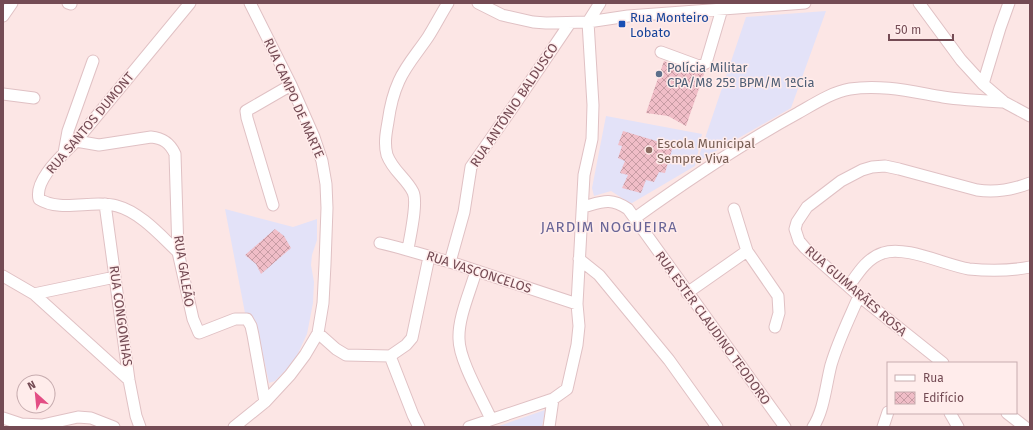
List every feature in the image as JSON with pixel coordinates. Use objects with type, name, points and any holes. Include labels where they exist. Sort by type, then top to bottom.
[{"type":"street","points":[[3,16],[12,3]]},
{"type":"street","name":"RUA SANTOS DUMONT","points":[[178,252],[134,213],[125,208],[105,204],[55,205],[46,203],[39,199],[38,194],[41,183],[49,171],[76,141],[190,3]]},
{"type":"street","name":"RUA CAMPO DE MARTE","points":[[234,427],[265,402],[290,374],[305,355],[318,332],[323,303],[325,264],[327,208],[326,184],[322,161],[316,143],[291,85],[250,3]]},
{"type":"street","points":[[408,249],[415,206],[415,196],[410,187],[392,165],[387,155],[385,145],[386,133],[392,100],[399,80],[428,37],[448,3]]},
{"type":"street","points":[[478,3],[502,15],[533,22],[570,23],[628,16],[805,3]]},
{"type":"street","points":[[468,427],[553,399],[567,390],[579,326],[577,304],[584,175],[592,139],[593,105],[588,22],[600,3]]},
{"type":"street","points":[[919,3],[961,60],[983,84],[1004,102],[1030,116]]},
{"type":"street","points":[[983,84],[1009,3]]},
{"type":"street","points":[[661,52],[698,66],[706,63],[722,9]]},
{"type":"street","name":"RUA ANTÔNIO BALDUSCO","points":[[450,262],[464,212],[471,167],[570,23]]},
{"type":"street","points":[[64,153],[68,132],[93,61]]},
{"type":"street","points":[[273,205],[246,111],[291,85]]},
{"type":"street","points":[[635,218],[694,176],[739,147],[820,101],[849,89],[881,88],[944,97],[1004,102]]},
{"type":"street","points":[[3,94],[34,98]]},
{"type":"street","name":"RUA GALEÃO","points":[[76,141],[98,145],[151,137],[160,138],[169,144],[175,154],[178,252],[193,320],[198,333],[221,324],[235,320],[247,319],[253,335],[265,402]]},
{"type":"street","name":"RUA GUIMARÃES ROSA","points":[[942,362],[859,296],[805,248],[799,241],[795,229],[797,222],[807,207],[841,181],[852,174],[872,167],[885,166],[989,192],[1012,189],[1030,183]]},
{"type":"street","name":"RUA ESTER CLAUDINO TEODORO","points":[[583,207],[607,200],[628,209],[687,293],[785,427]]},
{"type":"street","name":"RUA CONGONHAS","points":[[105,204],[129,380],[136,416],[140,427]]},
{"type":"street","points":[[734,210],[747,251],[778,296],[778,313],[775,327]]},
{"type":"street","name":"RUA VASCONCELOS","points":[[380,243],[408,249],[429,257],[450,262],[577,304]]},
{"type":"street","points":[[687,293],[747,251]]},
{"type":"street","points":[[849,286],[864,265],[873,257],[884,252],[896,251],[914,254],[968,269],[1019,270],[1030,267]]},
{"type":"street","points":[[318,332],[336,349],[346,355],[390,356],[406,345],[412,338],[429,257]]},
{"type":"street","points":[[579,259],[599,275],[668,360],[717,427]]},
{"type":"street","points":[[476,271],[461,321],[458,339],[463,358],[491,419]]},
{"type":"street","points":[[3,276],[34,294],[129,380]]},
{"type":"street","points":[[34,294],[115,277]]},
{"type":"street","points":[[813,427],[819,414],[840,337],[859,296]]},
{"type":"street","points":[[390,356],[419,427]]},
{"type":"street","points":[[549,427],[553,399]]},
{"type":"street","points":[[884,426],[887,414]]},
{"type":"street","points":[[951,414],[958,427]]},
{"type":"street","points":[[1008,414],[1025,427]]},
{"type":"street","points":[[3,418],[22,424],[38,426],[78,417],[91,418],[114,427]]},
{"type":"shaded area","points":[[826,11],[791,108],[697,162],[746,17]]},
{"type":"shaded area","name":"Escola Municipal Sempre Viva","points":[[606,116],[702,134],[695,166],[632,203],[611,191],[594,196],[592,188]]},
{"type":"shaded area","points":[[225,209],[293,227],[317,219],[317,240],[312,255],[311,265],[314,282],[313,303],[307,334],[294,362],[275,381],[269,383],[256,323],[253,318],[245,313]]},
{"type":"shaded area","points":[[545,410],[542,427],[496,427]]},
{"type":"building","points":[[664,61],[697,73],[705,71],[686,126],[668,116],[646,113]]},
{"type":"building","points":[[623,131],[673,146],[665,173],[659,172],[654,182],[646,180],[641,193],[622,188],[628,175],[620,173],[625,161],[618,158],[622,146],[618,145]]},
{"type":"building","points":[[275,229],[284,236],[291,248],[261,274],[256,264],[245,255]]},
{"type":"place","name":"Rua Monteiro Lobato","points":[[622,24]]},
{"type":"place","name":"Polícia Militar CPA/M8 25º BPM/M 1ªCia","points":[[659,74]]},
{"type":"place","name":"Escola Municipal Sempre Viva","points":[[649,150]]},
{"type":"district","name":"JARDIM NOGUEIRA","points":[[609,227]]}]
